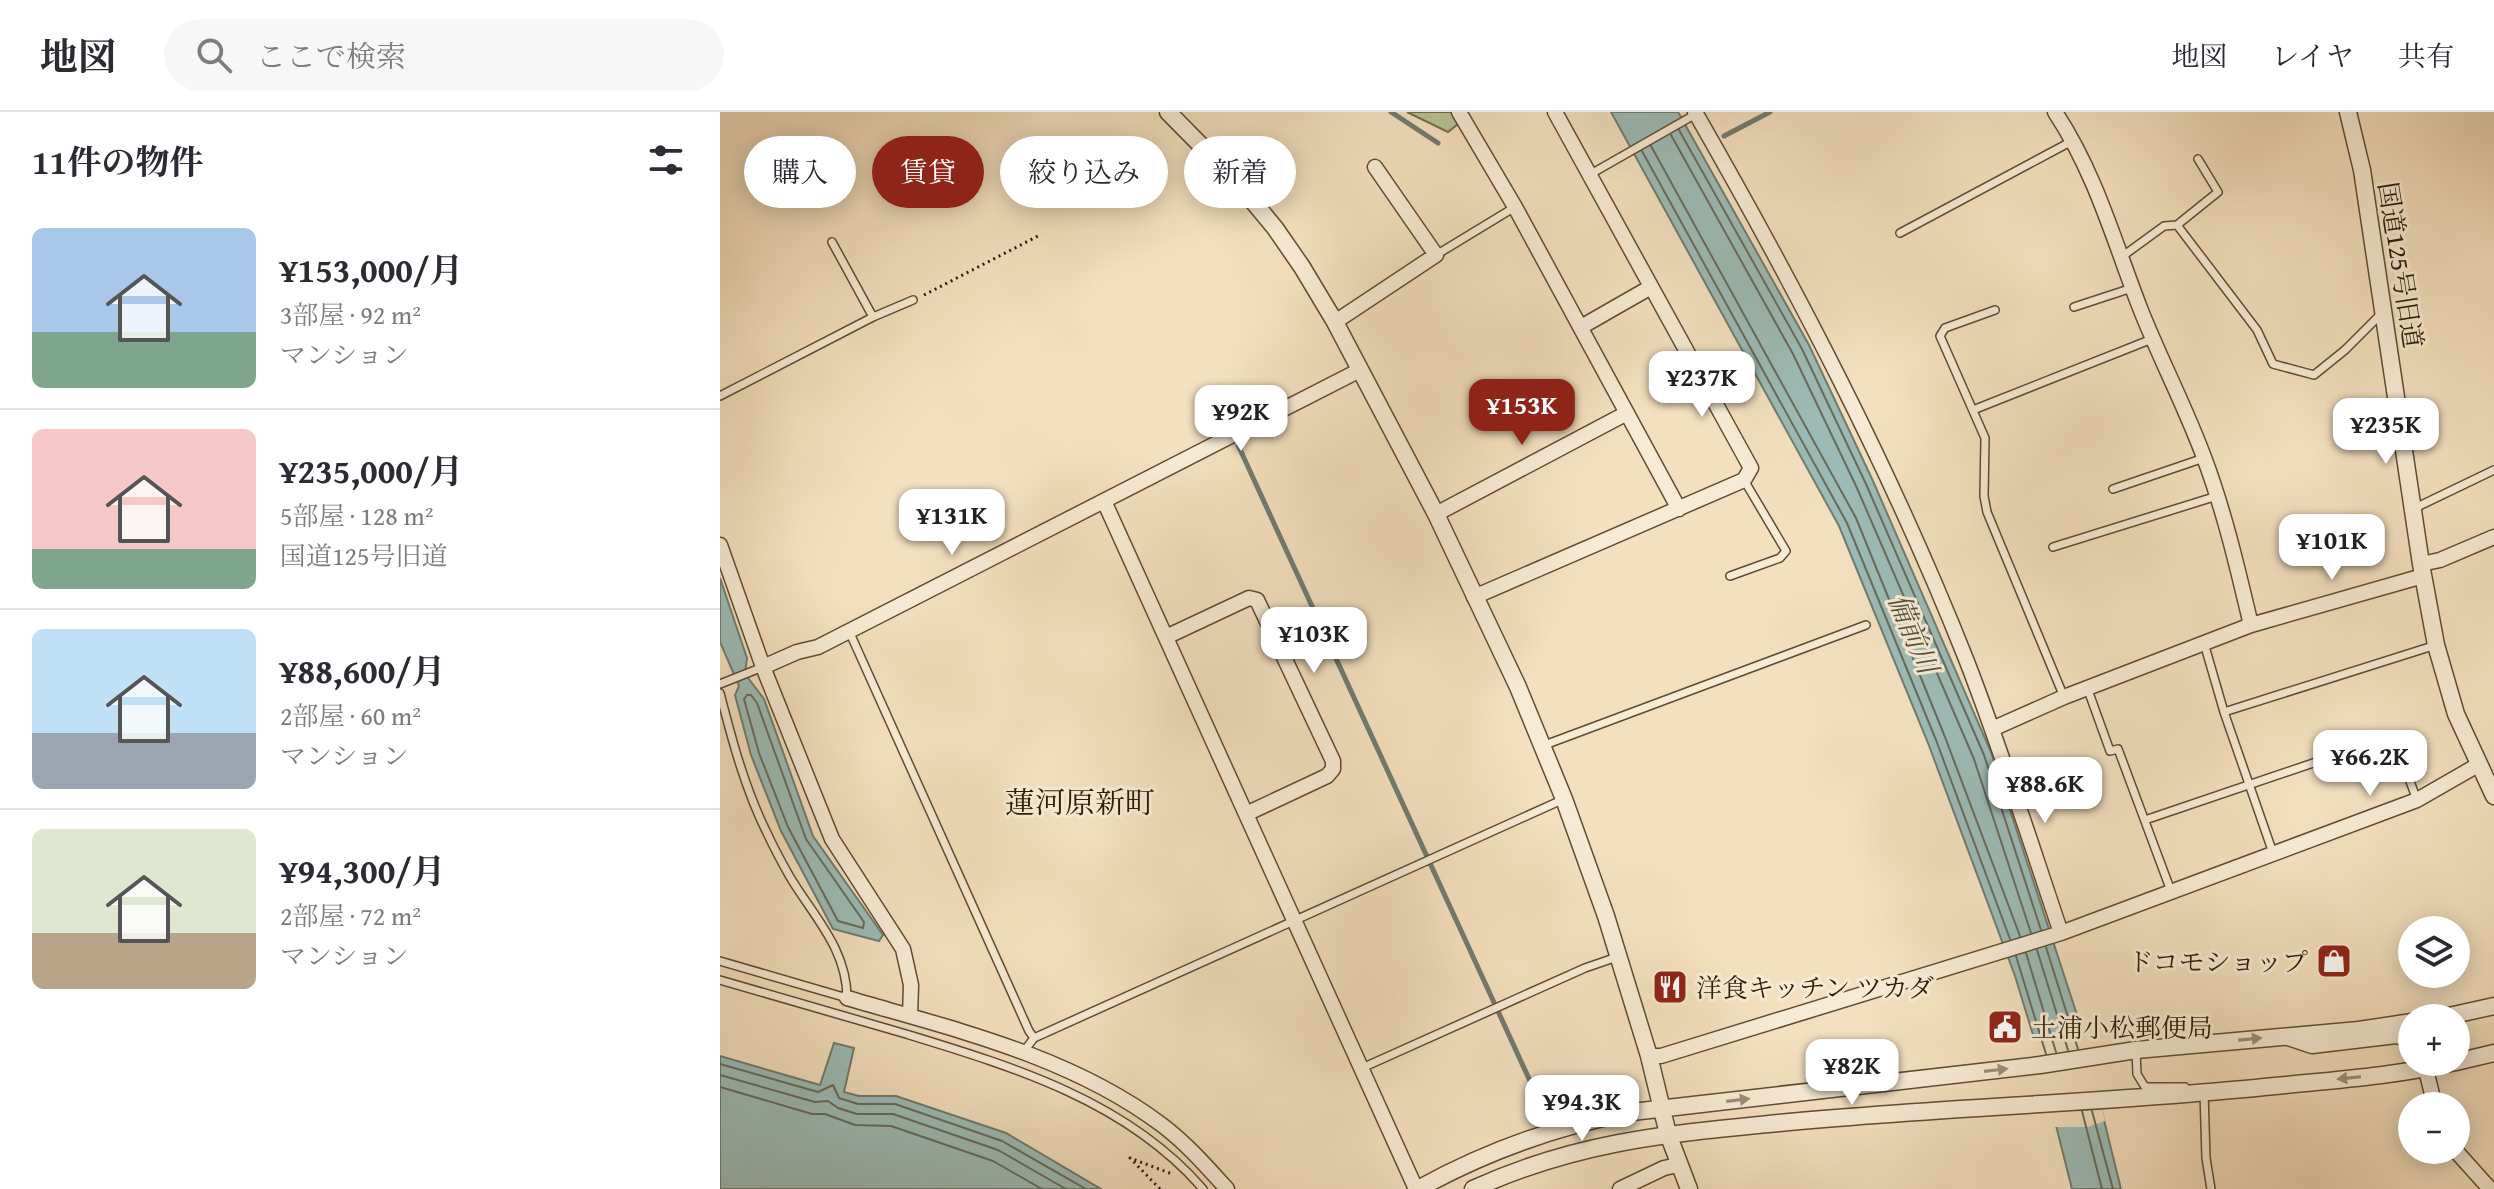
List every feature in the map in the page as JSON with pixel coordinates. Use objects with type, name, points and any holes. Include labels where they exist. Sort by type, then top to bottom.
[{"type":"street","points":[[1168,112],[1215,157],[1275,228],[1302,267],[1335,322],[1436,514],[1518,687],[1564,799],[1619,957],[1649,1056],[1660,1108],[1689,1189]]},
{"type":"street","points":[[1459,112],[1515,207],[1679,509]]},
{"type":"street","points":[[1474,597],[1744,480],[1751,468],[1555,112]]},
{"type":"street","points":[[2055,112],[2074,140],[2101,200],[2152,339],[2204,458],[2251,625]]},
{"type":"street","name":"国道125号旧道","points":[[2348,112],[2362,170],[2436,645],[2456,714],[2494,796]]},
{"type":"street","points":[[1694,115],[1834,367],[1918,550],[1965,657],[1992,729],[2058,934]]},
{"type":"street","points":[[1335,322],[1436,255],[1375,167]]},
{"type":"street","points":[[1581,327],[1651,287]]},
{"type":"street","points":[[759,668],[818,647],[1360,370]]},
{"type":"street","points":[[1436,514],[1627,413]]},
{"type":"street","points":[[1104,501],[1417,1189],[1452,1170],[1527,1139],[1598,1118],[1660,1108],[2040,1065],[2136,1050],[2398,1024]]},
{"type":"street","points":[[1992,729],[2064,697],[2251,625],[2422,570],[2494,537]]},
{"type":"street","points":[[720,545],[759,668],[832,839],[903,949],[911,985],[910,1016]]},
{"type":"street","points":[[1166,637],[1249,598],[1257,600],[1333,761],[1333,769],[1327,776],[1246,814]]},
{"type":"street","points":[[1649,1056],[1661,1056],[2058,934],[2417,800],[2478,765]]},
{"type":"street","points":[[847,998],[1024,1051],[1089,1080],[1134,1105],[1165,1128],[1227,1189]]},
{"type":"street","points":[[2470,1011],[2494,1006]]},
{"type":"street","points":[[2281,1036],[2312,1046],[2398,1036]]},
{"type":"street","points":[[2470,1059],[2494,1053]]},
{"type":"street","points":[[1473,1189],[1537,1162],[1570,1152],[1668,1134],[1902,1111],[2205,1093],[2398,1068]]},
{"type":"street","points":[[2469,1164],[2490,1185]]},
{"type":"street","points":[[1620,1189],[1664,1168],[1678,1165]]},
{"type":"lane","points":[[1589,175],[1694,115]]},
{"type":"lane","points":[[1900,233],[2074,140]]},
{"type":"lane","points":[[2120,258],[2164,226],[2177,225],[2218,192],[2198,159]]},
{"type":"lane","points":[[1436,255],[1515,207]]},
{"type":"lane","points":[[2177,225],[2257,330],[2273,364],[2314,375],[2345,350],[2384,311]]},
{"type":"lane","points":[[832,242],[873,317]]},
{"type":"lane","points":[[2074,307],[2132,288]]},
{"type":"lane","points":[[720,396],[873,317],[913,300]]},
{"type":"lane","points":[[1995,310],[1945,328],[1940,336],[1973,410],[1986,448],[1987,512],[2064,697]]},
{"type":"lane","points":[[1973,410],[2152,339]]},
{"type":"lane","points":[[2113,489],[2204,458]]},
{"type":"lane","points":[[2413,509],[2494,470]]},
{"type":"lane","points":[[1730,576],[1780,558],[1786,551],[1744,480]]},
{"type":"lane","points":[[2053,547],[2217,496]]},
{"type":"lane","points":[[1542,746],[1866,625]]},
{"type":"lane","points":[[849,631],[1034,1038]]},
{"type":"lane","points":[[2204,643],[2224,712],[2274,855]]},
{"type":"lane","points":[[2224,712],[2436,645]]},
{"type":"lane","points":[[720,684],[759,668]]},
{"type":"lane","points":[[2088,690],[2110,751],[2118,749],[2172,893]]},
{"type":"lane","points":[[720,693],[733,743],[765,830],[841,958],[847,980],[847,998],[720,961]]},
{"type":"lane","points":[[2145,820],[2393,736],[2417,800]]},
{"type":"lane","points":[[1024,1051],[1034,1038],[1564,799]]},
{"type":"lane","points":[[1362,1068],[1585,968],[1619,957]]},
{"type":"lane","points":[[720,980],[983,1057],[1038,1078],[1124,1121],[1164,1149],[1203,1189]]},
{"type":"lane","points":[[2136,1050],[2137,1074],[2145,1087],[2200,1088],[2205,1093],[2206,1158],[2211,1189]]},
{"type":"path","points":[[913,300],[1040,235]]},
{"type":"path","points":[[1160,1189],[1130,1158],[1182,1179]]},
{"type":"green space","points":[[1407,112],[1451,112],[1458,124],[1448,132]]},
{"type":"water","name":"備前川","points":[[1611,112],[1678,112],[1809,345],[1873,481],[1991,752],[2081,1027],[2121,1189],[2072,1189],[2015,976],[1928,743],[1839,526]]},
{"type":"water","points":[[720,578],[747,658],[745,674],[764,699],[813,836],[883,935],[879,941],[833,929],[781,831],[751,755],[735,695],[739,686],[720,642]]},
{"type":"water","points":[[834,1043],[854,1048],[844,1092],[859,1096],[896,1096],[1006,1133],[1101,1189],[720,1189],[720,1056],[820,1085]]},
{"type":"pier","points":[[2068,1030],[2085,1034],[2105,1121],[2088,1127],[2053,1127],[2032,1037]]},
{"type":"waterway","points":[[1391,112],[1438,143]]},
{"type":"waterway","points":[[1724,136],[1770,112]]},
{"type":"waterway","points":[[1238,445],[1542,1107]]},
{"type":"place","name":"ドコモショップ","points":[[2334,961]]},
{"type":"place","name":"洋食キッチン ツカダ","points":[[1670,987]]},
{"type":"place","name":"土浦小松郵便局","points":[[2005,1027]]},
{"type":"district","name":"蓮河原新町","points":[[1080,802]]}]
